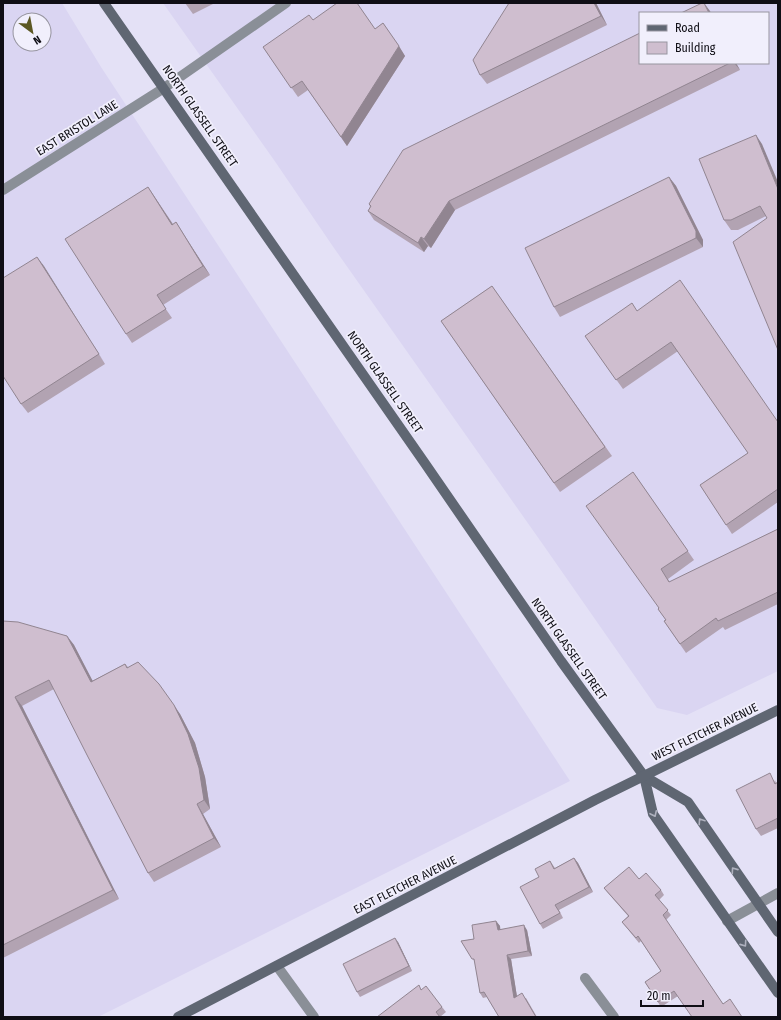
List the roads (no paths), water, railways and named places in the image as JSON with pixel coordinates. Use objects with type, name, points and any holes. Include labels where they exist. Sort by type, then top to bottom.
[{"type":"main road","name":"NORTH GLASSELL STREET","points":[[104,3],[561,661],[644,776],[653,814],[778,993]]},
{"type":"main road","name":"WEST FLETCHER AVENUE","points":[[644,776],[778,710]]},
{"type":"main road","name":"NORTH GLASSELL STREET","points":[[644,776],[688,802],[778,932]]},
{"type":"main road","name":"EAST FLETCHER AVENUE","points":[[178,1017],[644,776]]},
{"type":"street","name":"EAST BRISTOL LANE","points":[[3,190],[164,88],[286,3]]},
{"type":"street","points":[[728,920],[778,893]]},
{"type":"street","points":[[277,966],[314,1017]]},
{"type":"street","points":[[585,978],[614,1017]]}]
